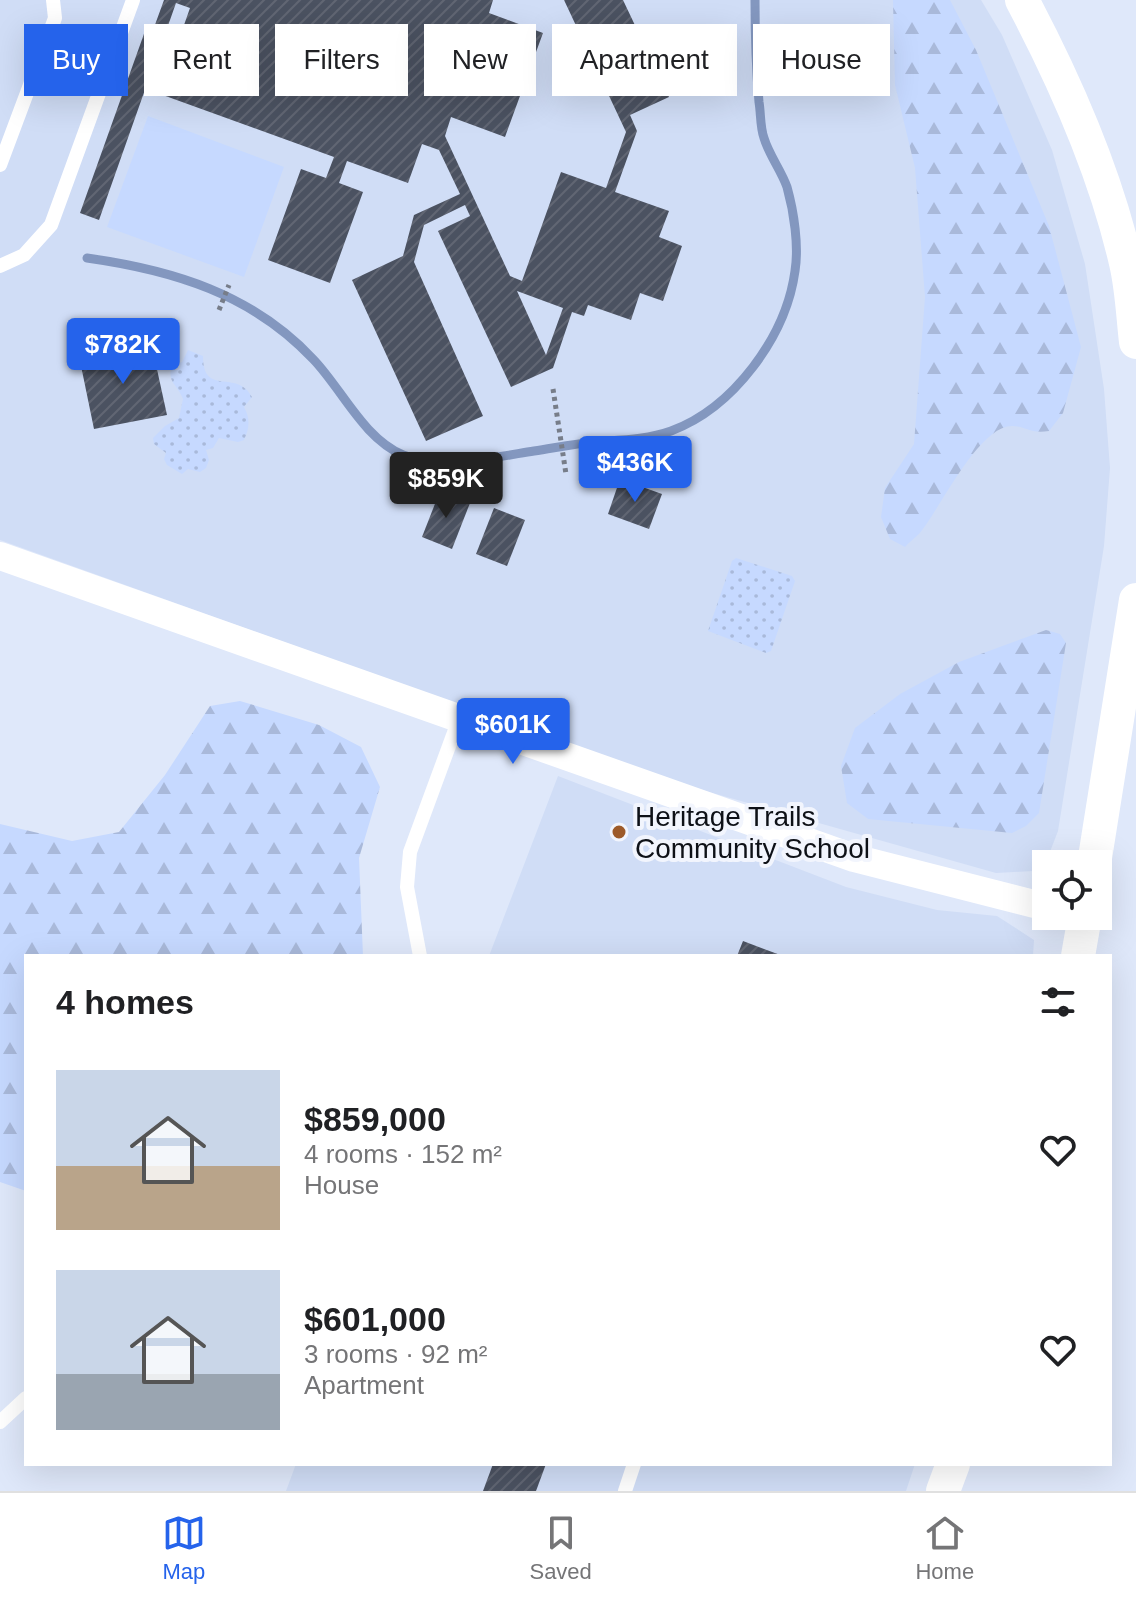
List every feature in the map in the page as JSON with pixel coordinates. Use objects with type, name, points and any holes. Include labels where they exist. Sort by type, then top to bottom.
[{"type":"street","points":[[1022,0],[1075,107],[1101,181],[1127,264],[1136,342]]},
{"type":"street","points":[[0,556],[854,858],[1032,903]]},
{"type":"street","points":[[1096,850],[1136,600]]},
{"type":"street","points":[[1078,954],[1082,930]]},
{"type":"street","points":[[943,1491],[952,1466]]},
{"type":"lane","points":[[0,165],[55,18],[53,0]]},
{"type":"lane","points":[[0,266],[24,255],[51,225],[133,0]]},
{"type":"lane","points":[[420,954],[407,887],[410,852],[459,719]]},
{"type":"lane","points":[[0,1422],[24,1400]]},
{"type":"lane","points":[[625,1491],[633,1466]]},
{"type":"path","points":[[219,310],[229,285]]},
{"type":"path","points":[[553,389],[566,474]]},
{"type":"shaded area","points":[[0,0],[981,0],[1002,35],[1052,150],[1085,264],[1104,389],[1110,468],[1104,546],[1058,831],[1051,850],[1032,850],[1032,871],[996,873],[670,781],[0,540]]},
{"type":"shaded area","name":"Heritage Trails Community School","points":[[558,776],[846,887],[937,910],[997,916],[1034,940],[1033,954],[490,954]]},
{"type":"shaded area","points":[[295,1466],[914,1466],[906,1491],[286,1491]]},
{"type":"green space","points":[[893,0],[950,0],[976,50],[1049,226],[1081,347],[1063,413],[1049,431],[1012,426],[999,430],[986,440],[960,471],[919,534],[905,547],[890,539],[881,517],[885,488],[914,444],[925,297],[915,168],[895,85]]},
{"type":"green space","points":[[148,116],[284,167],[244,277],[107,227]]},
{"type":"green space","points":[[188,350],[203,356],[204,369],[209,376],[238,384],[252,397],[244,407],[248,423],[244,440],[238,442],[219,438],[213,448],[206,450],[209,460],[206,468],[200,472],[188,469],[182,474],[167,465],[164,459],[166,453],[154,444],[153,438],[179,418],[183,399],[172,380],[171,371],[172,365],[182,362]]},
{"type":"green space","points":[[736,558],[792,576],[795,581],[771,651],[766,653],[708,631],[732,561]]},
{"type":"green space","points":[[1046,630],[1060,634],[1066,643],[1039,813],[1026,826],[1012,833],[868,819],[847,803],[841,766],[855,728],[900,694],[959,662]]},
{"type":"green space","points":[[240,701],[319,725],[361,747],[380,787],[359,858],[363,954],[24,954],[24,1190],[0,1182],[0,824],[72,841],[119,832],[165,775],[210,706]]},
{"type":"building","points":[[164,0],[493,0],[489,13],[519,24],[424,24],[424,96],[520,96],[505,137],[451,117],[445,136],[510,276],[522,281],[561,172],[606,188],[626,132],[609,96],[669,96],[630,115],[637,131],[615,192],[669,211],[659,237],[682,246],[663,301],[640,293],[631,320],[588,305],[584,316],[572,312],[553,368],[511,387],[438,231],[470,216],[465,205],[424,225],[414,262],[483,416],[426,441],[352,280],[403,256],[414,215],[460,194],[439,150],[422,144],[408,183],[347,161],[339,183],[363,192],[330,283],[268,260],[301,169],[326,178],[334,157],[166,96],[259,96],[259,24],[184,24],[190,8],[176,3],[169,24],[155,24]],"holes":[[[517,291],[563,308],[546,355]]]},
{"type":"building","points":[[564,0],[623,0],[634,24],[575,24]]},
{"type":"building","points":[[536,30],[543,33],[536,52]]},
{"type":"building","points":[[144,34],[144,92],[99,220],[80,213],[122,96],[128,96],[128,79]]},
{"type":"building","points":[[151,342],[167,415],[94,429],[79,356]]},
{"type":"building","points":[[620,479],[662,494],[649,529],[608,514]]},
{"type":"building","points":[[440,491],[470,503],[452,549],[422,537]]},
{"type":"building","points":[[494,508],[525,520],[507,566],[476,554]]},
{"type":"building","points":[[743,941],[778,954],[738,954]]},
{"type":"building","points":[[492,1466],[545,1466],[536,1491],[483,1491]]},
{"type":"waterway","points":[[87,258],[180,278],[264,317],[313,359],[376,437],[403,455],[433,462],[468,461],[642,438],[671,431],[715,406],[753,367],[781,321],[795,271],[796,240],[790,197],[762,129],[756,64],[755,0]]},
{"type":"place","name":"Heritage Trails Community School","points":[[619,832]]}]
